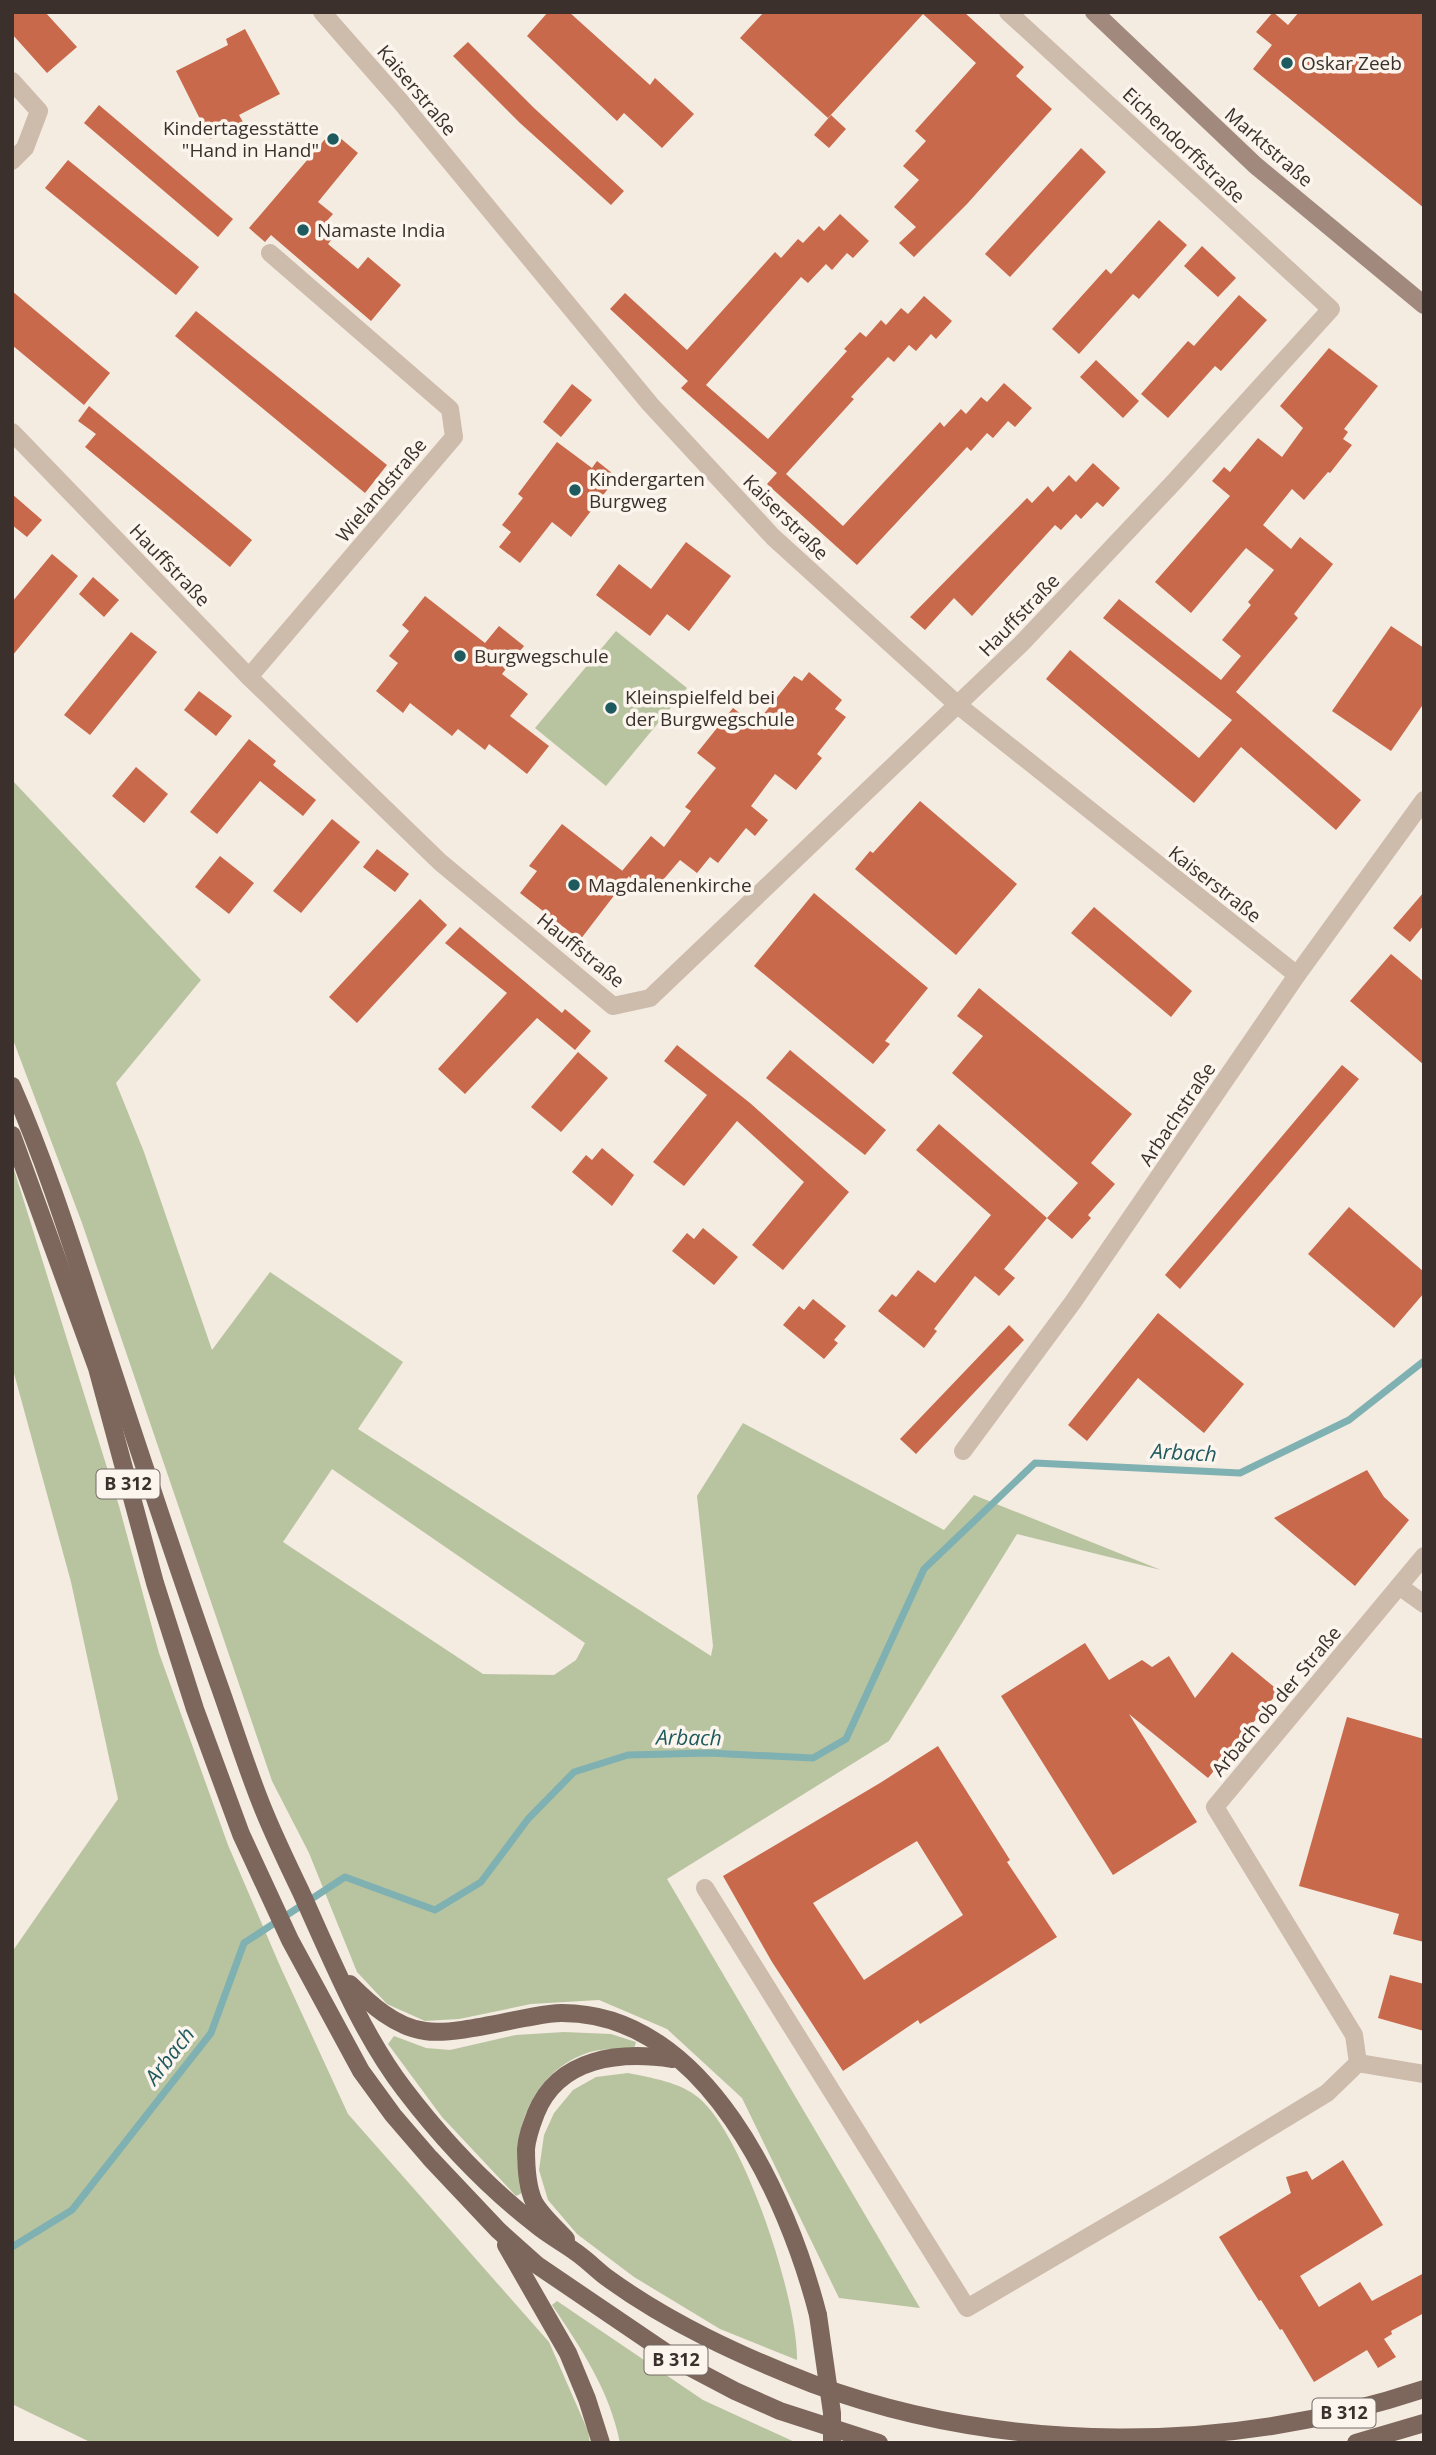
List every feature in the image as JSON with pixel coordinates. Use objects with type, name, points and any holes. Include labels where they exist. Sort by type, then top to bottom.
[{"type":"main road","name":"Marktstraße","points":[[1094,12],[1255,165],[1424,305]]},
{"type":"main road","name":"B 312","points":[[12,1086],[56,1198],[172,1550],[263,1810],[367,2029],[400,2084],[462,2160],[537,2226],[644,2301],[713,2342],[855,2400],[992,2429],[1062,2436],[1161,2438],[1262,2429],[1333,2416],[1424,2389]]},
{"type":"main road","name":"B 312","points":[[12,1135],[97,1368],[155,1583],[195,1709],[241,1834],[290,1940],[361,2071],[393,2115],[430,2158],[498,2230],[537,2265],[680,2362],[780,2411],[879,2443]]},
{"type":"main road","name":"B 312","points":[[338,1971],[369,2003],[398,2022],[424,2031],[450,2032],[560,2013],[590,2015],[620,2022],[680,2060],[713,2092],[746,2140],[777,2195],[807,2269],[818,2315],[832,2413],[832,2443]]},
{"type":"main road","name":"B 312","points":[[578,2253],[534,2202],[526,2168],[527,2136],[542,2099],[569,2072],[592,2062],[643,2054],[680,2060]]},
{"type":"main road","points":[[498,2230],[568,2353],[601,2443]]},
{"type":"main road","name":"B 312","points":[[1356,2443],[1424,2423]]},
{"type":"street","name":"Kaiserstraße","points":[[322,12],[400,101],[650,404],[773,537],[959,706],[1297,975]]},
{"type":"street","name":"Eichendorffstraße","points":[[1008,12],[1331,309]]},
{"type":"street","points":[[12,81],[39,111],[25,148],[12,161]]},
{"type":"street","name":"Wielandstraße","points":[[249,677],[454,437],[450,409],[270,253]]},
{"type":"street","name":"Hauffstraße","points":[[12,432],[249,677],[440,862],[613,1006],[650,998],[959,706],[1021,645],[1165,492],[1331,309]]},
{"type":"street","name":"Arbachstraße","points":[[963,1451],[1073,1302],[1297,975],[1424,800]]},
{"type":"street","name":"Arbach ob der Straße","points":[[1358,2063],[1354,2035],[1215,1807],[1424,1556]]},
{"type":"street","points":[[1399,1586],[1424,1604]]},
{"type":"street","points":[[705,1888],[968,2308],[1327,2093],[1358,2063],[1424,2074]]},
{"type":"green space","name":"Kleinspielfeld bei der Burgwegschule","points":[[616,631],[687,688],[606,786],[535,728]]},
{"type":"green space","points":[[12,780],[201,980],[116,1083],[144,1152],[212,1350],[270,1272],[403,1362],[358,1429],[711,1656],[713,1646],[697,1496],[743,1423],[944,1530],[974,1495],[1161,1570],[1017,1534],[889,1741],[667,1879],[920,2308],[839,2298],[742,2098],[667,2029],[599,2000],[531,2004],[459,2019],[425,2021],[387,2004],[357,1972],[309,1853],[272,1781],[82,1223],[12,1037]],"holes":[[[332,1469],[585,1643],[576,1660],[554,1675],[483,1674],[283,1542]]]},
{"type":"green space","points":[[12,1163],[119,1506],[159,1653],[228,1845],[280,1966],[348,2114],[549,2342],[588,2431],[590,2443],[92,2443],[12,2404],[12,1952],[118,1799],[71,1582],[12,1366]]},
{"type":"green space","points":[[564,2032],[611,2034],[636,2042],[634,2049],[601,2050],[574,2059],[560,2068],[537,2092],[529,2106],[519,2139],[517,2161],[522,2193],[516,2196],[442,2117],[388,2044],[394,2036],[426,2048],[450,2050],[516,2035]]},
{"type":"green space","points":[[628,2073],[665,2081],[699,2098],[716,2118],[734,2147],[766,2221],[779,2261],[789,2299],[797,2360],[720,2329],[634,2277],[577,2234],[548,2200],[539,2170],[544,2135],[554,2113],[573,2090],[596,2077]]},
{"type":"green space","points":[[557,2301],[703,2400],[797,2443],[620,2443],[602,2388],[584,2354],[552,2305]]},
{"type":"building","points":[[12,12],[45,12],[77,47],[47,73],[12,34]]},
{"type":"building","points":[[548,12],[569,12],[650,85],[655,78],[694,114],[662,148],[624,113],[617,121],[527,36]]},
{"type":"building","points":[[764,12],[964,12],[1024,67],[1016,76],[1052,109],[967,204],[914,257],[899,243],[916,227],[894,207],[919,180],[903,166],[926,141],[915,131],[976,63],[923,14],[828,118],[740,38]]},
{"type":"building","points":[[1273,12],[1288,25],[1299,12],[1424,12],[1424,208],[1253,69],[1272,45],[1256,32]]},
{"type":"building","points":[[245,29],[280,94],[239,115],[243,122],[210,139],[176,71],[228,45],[226,39]]},
{"type":"building","points":[[468,42],[534,108],[624,191],[611,205],[520,123],[453,56]]},
{"type":"building","points":[[99,105],[233,219],[218,237],[84,123]]},
{"type":"building","points":[[831,115],[846,129],[829,148],[814,135]]},
{"type":"building","points":[[332,131],[358,153],[318,202],[333,214],[325,223],[337,233],[328,244],[358,269],[368,257],[401,285],[371,321],[271,235],[265,242],[249,228]]},
{"type":"building","points":[[1081,148],[1106,172],[1010,277],[985,254]]},
{"type":"building","points":[[68,160],[199,267],[176,295],[45,188]]},
{"type":"building","points":[[840,214],[869,241],[853,258],[847,253],[832,270],[826,264],[808,283],[801,277],[706,385],[768,439],[847,351],[844,349],[860,332],[866,337],[881,320],[886,325],[901,308],[908,314],[924,296],[952,321],[936,339],[931,334],[916,351],[909,345],[894,362],[888,357],[786,474],[843,526],[940,422],[944,427],[961,409],[966,414],[981,397],[987,402],[1004,383],[1032,408],[1015,427],[1008,421],[993,438],[987,433],[971,451],[967,447],[857,565],[767,484],[777,473],[681,388],[688,381],[610,309],[625,293],[687,350],[775,252],[781,258],[798,239],[803,243],[819,226],[824,231]]},
{"type":"building","points":[[1159,220],[1187,245],[1139,299],[1133,294],[1079,354],[1052,329],[1106,269],[1111,274]]},
{"type":"building","points":[[1202,246],[1236,278],[1218,297],[1184,266]]},
{"type":"building","points":[[12,291],[110,373],[84,405],[12,345]]},
{"type":"building","points":[[1239,295],[1267,320],[1221,371],[1215,366],[1168,418],[1141,394],[1188,341],[1194,346]]},
{"type":"building","points":[[196,311],[387,465],[365,493],[175,336]]},
{"type":"building","points":[[1329,348],[1378,386],[1344,429],[1348,432],[1343,439],[1352,445],[1330,473],[1328,472],[1304,500],[1292,489],[1263,525],[1291,549],[1300,537],[1333,564],[1294,614],[1298,618],[1236,692],[1361,800],[1336,830],[1241,747],[1194,803],[1046,679],[1070,650],[1199,758],[1232,720],[1103,618],[1119,599],[1221,680],[1241,656],[1222,640],[1251,605],[1248,602],[1274,570],[1246,548],[1191,613],[1155,582],[1230,496],[1212,481],[1224,467],[1230,472],[1258,438],[1282,457],[1303,428],[1280,406]]},
{"type":"building","points":[[1096,360],[1139,401],[1123,418],[1080,377]]},
{"type":"building","points":[[572,384],[592,400],[561,437],[543,422]]},
{"type":"building","points":[[89,406],[252,540],[230,567],[85,447],[96,434],[78,421]]},
{"type":"building","points":[[557,442],[592,468],[597,461],[617,477],[571,537],[552,522],[520,563],[499,547],[511,532],[502,525],[523,498],[518,494]]},
{"type":"building","points":[[1093,463],[1120,488],[1103,507],[1097,502],[1081,519],[1076,514],[1061,530],[1055,525],[972,616],[954,598],[925,630],[910,617],[1027,498],[1032,503],[1048,486],[1053,492],[1069,475],[1076,482]]},
{"type":"building","points":[[12,494],[42,520],[27,537],[12,525]]},
{"type":"building","points":[[686,542],[731,576],[689,631],[667,614],[650,636],[596,595],[619,564],[651,589]]},
{"type":"building","points":[[52,554],[78,576],[12,656],[12,602]]},
{"type":"building","points":[[93,577],[119,600],[104,617],[79,594]]},
{"type":"building","points":[[425,596],[485,643],[499,626],[524,646],[502,674],[528,694],[510,716],[549,746],[527,774],[489,744],[485,750],[458,729],[452,736],[410,703],[403,713],[376,691],[398,663],[389,656],[409,631],[402,625]]},
{"type":"building","points":[[1391,626],[1424,648],[1424,703],[1391,751],[1332,711]]},
{"type":"building","points":[[131,632],[157,652],[90,735],[64,715]]},
{"type":"building","points":[[809,672],[842,700],[835,709],[846,717],[817,754],[822,758],[796,790],[775,774],[751,806],[768,820],[755,836],[746,828],[718,863],[710,857],[697,873],[680,860],[651,894],[622,871],[651,836],[664,847],[691,811],[685,807],[716,768],[697,753],[733,708],[755,725],[794,676],[802,681]]},
{"type":"building","points":[[199,691],[232,716],[216,736],[184,710]]},
{"type":"building","points":[[249,739],[276,761],[273,765],[316,800],[303,816],[260,781],[217,834],[190,812]]},
{"type":"building","points":[[136,767],[168,794],[144,823],[112,796]]},
{"type":"building","points":[[920,801],[1017,884],[956,955],[855,869]]},
{"type":"building","points":[[332,819],[360,842],[301,913],[273,891]]},
{"type":"building","name":"Magdalenenkirche","points":[[562,824],[629,876],[580,940],[520,893],[537,871],[529,866]]},
{"type":"building","points":[[377,849],[409,874],[395,892],[363,867]]},
{"type":"building","points":[[220,856],[254,883],[229,914],[195,887]]},
{"type":"building","points":[[1424,892],[1424,925],[1410,942],[1393,928]]},
{"type":"building","points":[[814,893],[928,988],[885,1041],[890,1044],[873,1064],[754,966]]},
{"type":"building","points":[[420,899],[447,925],[357,1023],[329,997]]},
{"type":"building","points":[[1094,907],[1192,991],[1171,1017],[1071,933]]},
{"type":"building","points":[[460,927],[562,1013],[565,1009],[591,1031],[575,1050],[537,1018],[465,1094],[438,1069],[507,993],[445,943]]},
{"type":"building","points":[[1391,954],[1424,982],[1424,1065],[1350,1001]]},
{"type":"building","points":[[979,988],[1132,1114],[1091,1163],[1115,1184],[1088,1215],[1091,1218],[1072,1239],[1047,1218],[1078,1183],[952,1073],[983,1036],[957,1016]]},
{"type":"building","points":[[677,1045],[750,1103],[849,1192],[783,1270],[752,1245],[804,1182],[737,1121],[684,1186],[653,1162],[707,1095],[664,1061]]},
{"type":"building","points":[[790,1050],[886,1130],[865,1155],[766,1078]]},
{"type":"building","points":[[578,1052],[608,1078],[561,1132],[531,1107]]},
{"type":"building","points":[[1342,1065],[1359,1079],[1180,1289],[1165,1275]]},
{"type":"building","points":[[939,1124],[1047,1218],[1004,1269],[1015,1278],[999,1296],[975,1276],[934,1329],[937,1331],[924,1348],[878,1311],[892,1294],[896,1297],[918,1270],[935,1283],[991,1215],[916,1150]]},
{"type":"building","points":[[602,1148],[634,1175],[612,1206],[572,1172],[586,1155],[592,1160]]},
{"type":"building","points":[[1349,1207],[1424,1272],[1424,1293],[1394,1328],[1308,1254]]},
{"type":"building","points":[[703,1228],[738,1257],[714,1285],[672,1251],[687,1233],[694,1239]]},
{"type":"building","points":[[813,1299],[846,1326],[834,1340],[838,1343],[824,1359],[783,1325],[799,1306],[804,1310]]},
{"type":"building","points":[[1158,1313],[1244,1384],[1204,1433],[1138,1378],[1087,1441],[1068,1425]]},
{"type":"building","points":[[1009,1325],[1024,1340],[916,1454],[900,1439]]},
{"type":"building","points":[[1367,1470],[1384,1497],[1409,1520],[1355,1586],[1274,1518]]},
{"type":"building","points":[[1085,1643],[1109,1680],[1142,1660],[1152,1667],[1169,1656],[1195,1698],[1232,1652],[1279,1691],[1208,1778],[1129,1714],[1197,1822],[1113,1875],[1001,1696]]},
{"type":"building","points":[[1347,1717],[1424,1739],[1424,1942],[1393,1934],[1399,1914],[1299,1886]]},
{"type":"building","points":[[938,1746],[1010,1860],[1007,1862],[1057,1937],[920,2024],[918,2020],[843,2071],[772,1962],[723,1876]],"holes":[[[917,1841],[963,1915],[864,1980],[813,1903]]]},
{"type":"building","points":[[1390,1975],[1424,1984],[1424,2031],[1378,2018]]},
{"type":"building","points":[[1343,2160],[1383,2225],[1300,2276],[1319,2307],[1360,2282],[1372,2301],[1424,2273],[1424,2313],[1391,2331],[1392,2334],[1384,2339],[1396,2357],[1378,2368],[1367,2350],[1314,2382],[1282,2329],[1280,2330],[1261,2300],[1259,2301],[1219,2237],[1291,2193],[1286,2177],[1307,2171],[1312,2180]]},
{"type":"waterway","name":"Arbach","points":[[12,2247],[72,2210],[211,2033],[244,1943],[345,1877],[435,1910],[481,1882],[528,1819],[574,1772],[628,1755],[709,1753],[813,1758],[846,1739],[924,1569],[1035,1463],[1240,1473],[1349,1420],[1424,1361]]},
{"type":"place","name":"Oskar Zeeb","points":[[1287,63]]},
{"type":"place","name":"Kindertagesstätte \"Hand in Hand\"","points":[[333,139]]},
{"type":"place","name":"Namaste India","points":[[303,230]]},
{"type":"place","name":"Kindergarten Burgweg","points":[[575,490]]},
{"type":"place","name":"Burgwegschule","points":[[460,656]]},
{"type":"place","name":"Kleinspielfeld bei der Burgwegschule","points":[[611,708]]},
{"type":"place","name":"Magdalenenkirche","points":[[574,885]]}]
